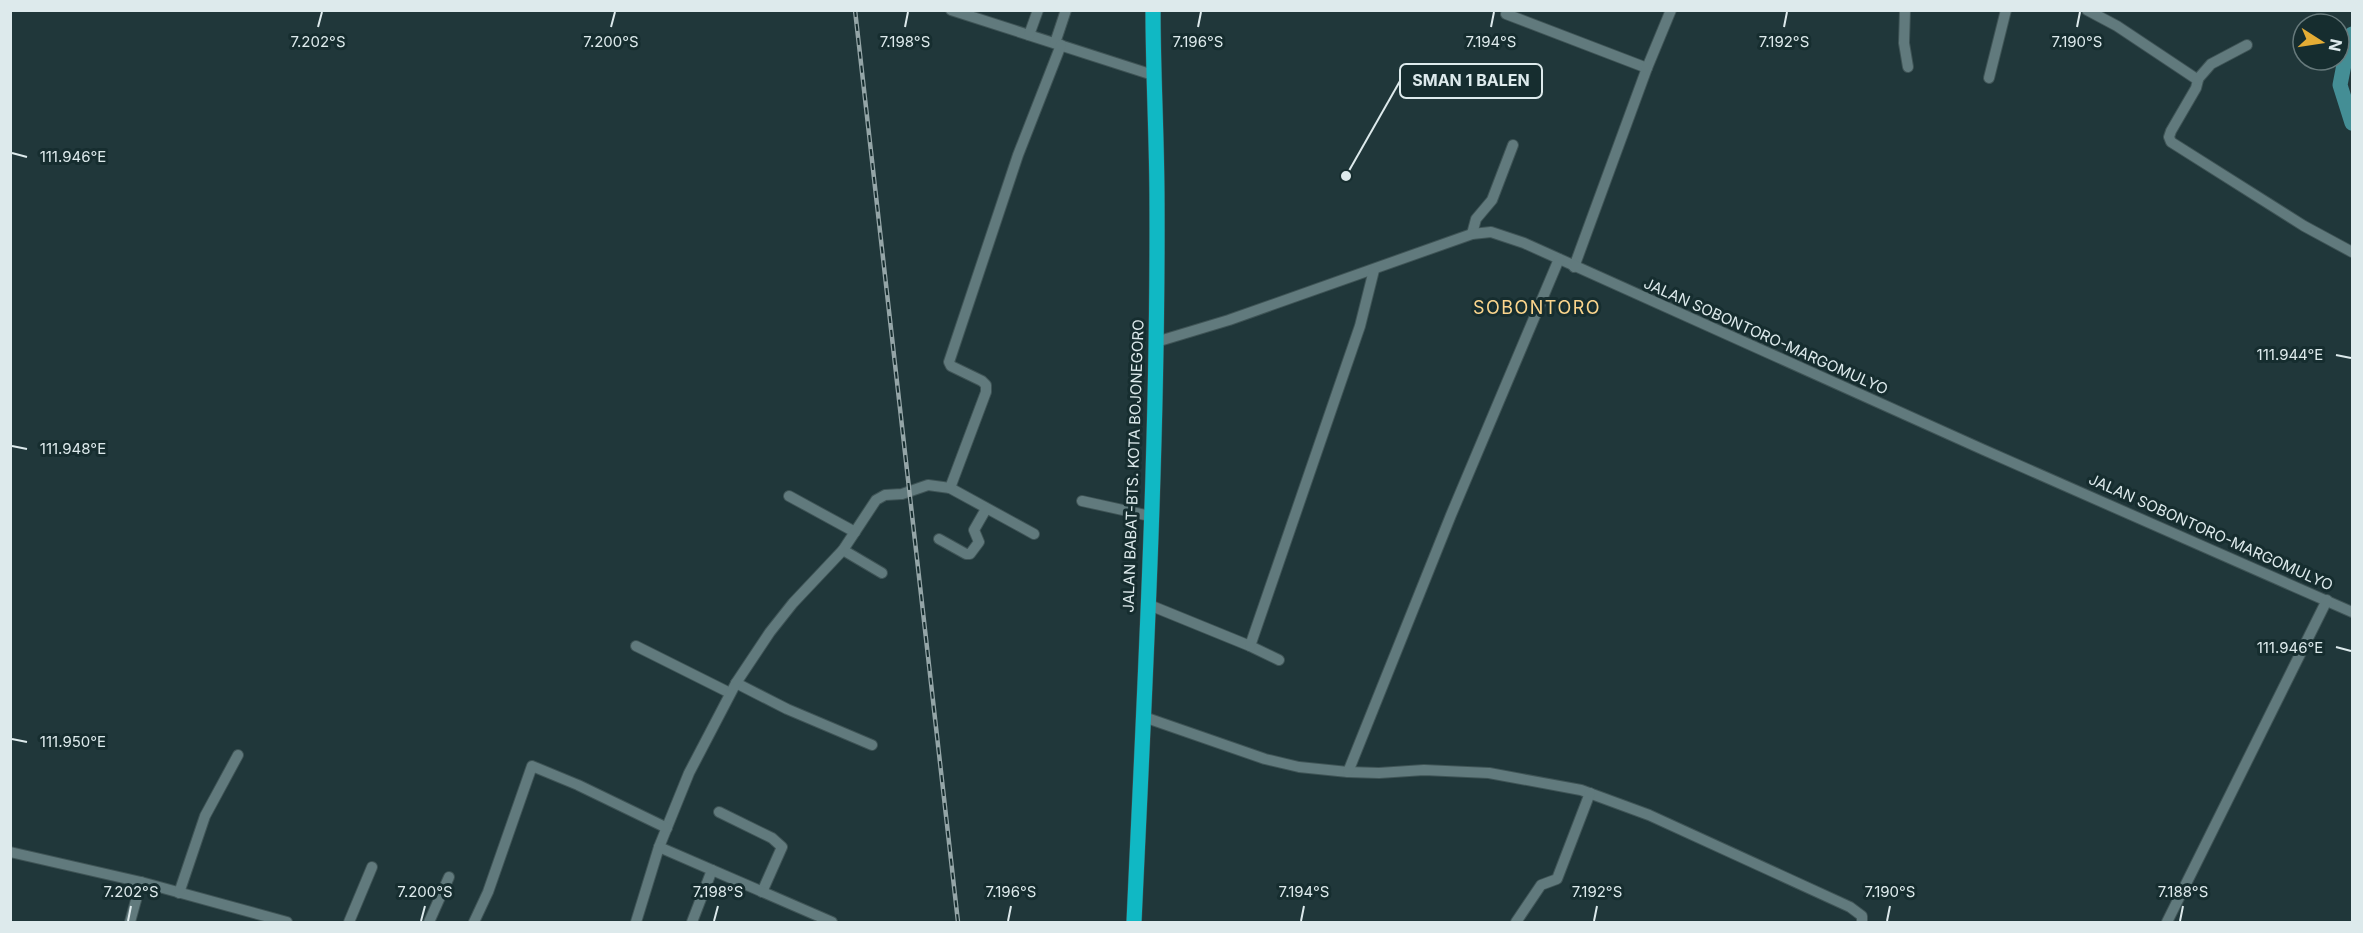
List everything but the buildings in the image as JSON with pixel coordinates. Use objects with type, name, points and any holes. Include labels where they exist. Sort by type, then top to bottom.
[{"type":"highway","name":"JALAN BABAT-BTS. KOTA BOJONEGORO","points":[[1134,922],[1144,717],[1156,342],[1157,201],[1153,10]]},
{"type":"street","points":[[951,10],[1153,75]]},
{"type":"street","points":[[1029,35],[1038,10]]},
{"type":"street","points":[[950,488],[986,392],[986,385],[951,366],[950,362],[1018,155],[1058,44],[1066,10]]},
{"type":"street","points":[[1574,267],[1647,68],[1671,10]]},
{"type":"street","points":[[1905,10],[1904,43],[1908,67]]},
{"type":"street","points":[[1989,78],[2006,10]]},
{"type":"street","points":[[2094,12],[2197,80]]},
{"type":"street","points":[[1506,14],[1647,68]]},
{"type":"street","points":[[2247,45],[2211,63],[2197,80],[2196,88],[2171,131],[2169,137],[2171,142],[2304,226],[2352,252]]},
{"type":"street","points":[[1472,234],[1476,219],[1488,206],[1495,193],[1513,145]]},
{"type":"street","name":"JALAN SOBONTORO-MARGOMULYO","points":[[1156,342],[1229,320],[1472,234],[1481,232],[1499,234],[2352,612]]},
{"type":"street","points":[[1348,772],[1451,515],[1558,259]]},
{"type":"street","points":[[1250,646],[1360,326],[1374,270]]},
{"type":"street","points":[[636,922],[659,847],[689,773],[733,688],[770,632],[787,610],[843,550],[880,497],[902,494],[928,485],[950,488],[1034,534]]},
{"type":"street","points":[[789,496],[855,532]]},
{"type":"street","points":[[1082,501],[1150,516]]},
{"type":"street","points":[[939,539],[970,554],[979,542],[974,530],[986,509]]},
{"type":"street","points":[[843,550],[882,573]]},
{"type":"street","points":[[2167,922],[2327,600]]},
{"type":"street","points":[[1147,604],[1280,660]]},
{"type":"street","points":[[636,646],[872,745]]},
{"type":"street","points":[[1144,717],[1274,762],[1348,772],[1379,773],[1424,770],[1489,773],[1590,793],[1649,815],[1850,907],[1862,916],[1862,922]]},
{"type":"street","points":[[179,893],[205,816],[238,756]]},
{"type":"street","points":[[474,922],[488,892],[532,766],[578,785],[667,828]]},
{"type":"street","points":[[1516,922],[1541,885],[1557,879],[1590,793]]},
{"type":"street","points":[[719,812],[772,838],[782,847],[762,892]]},
{"type":"street","points":[[659,847],[832,922]]},
{"type":"street","points":[[10,852],[141,882],[284,922]]},
{"type":"street","points":[[349,922],[372,867]]},
{"type":"street","points":[[692,922],[712,870]]},
{"type":"street","points":[[429,922],[449,877]]},
{"type":"street","points":[[130,922],[141,882]]},
{"type":"waterway","points":[[2352,34],[2340,85],[2352,123]]},
{"type":"railway","points":[[855,10],[958,922]]},
{"type":"place","name":"SMAN 1 BALEN","points":[[1346,176]]},
{"type":"district","name":"SOBONTORO","points":[[1537,307]]}]
